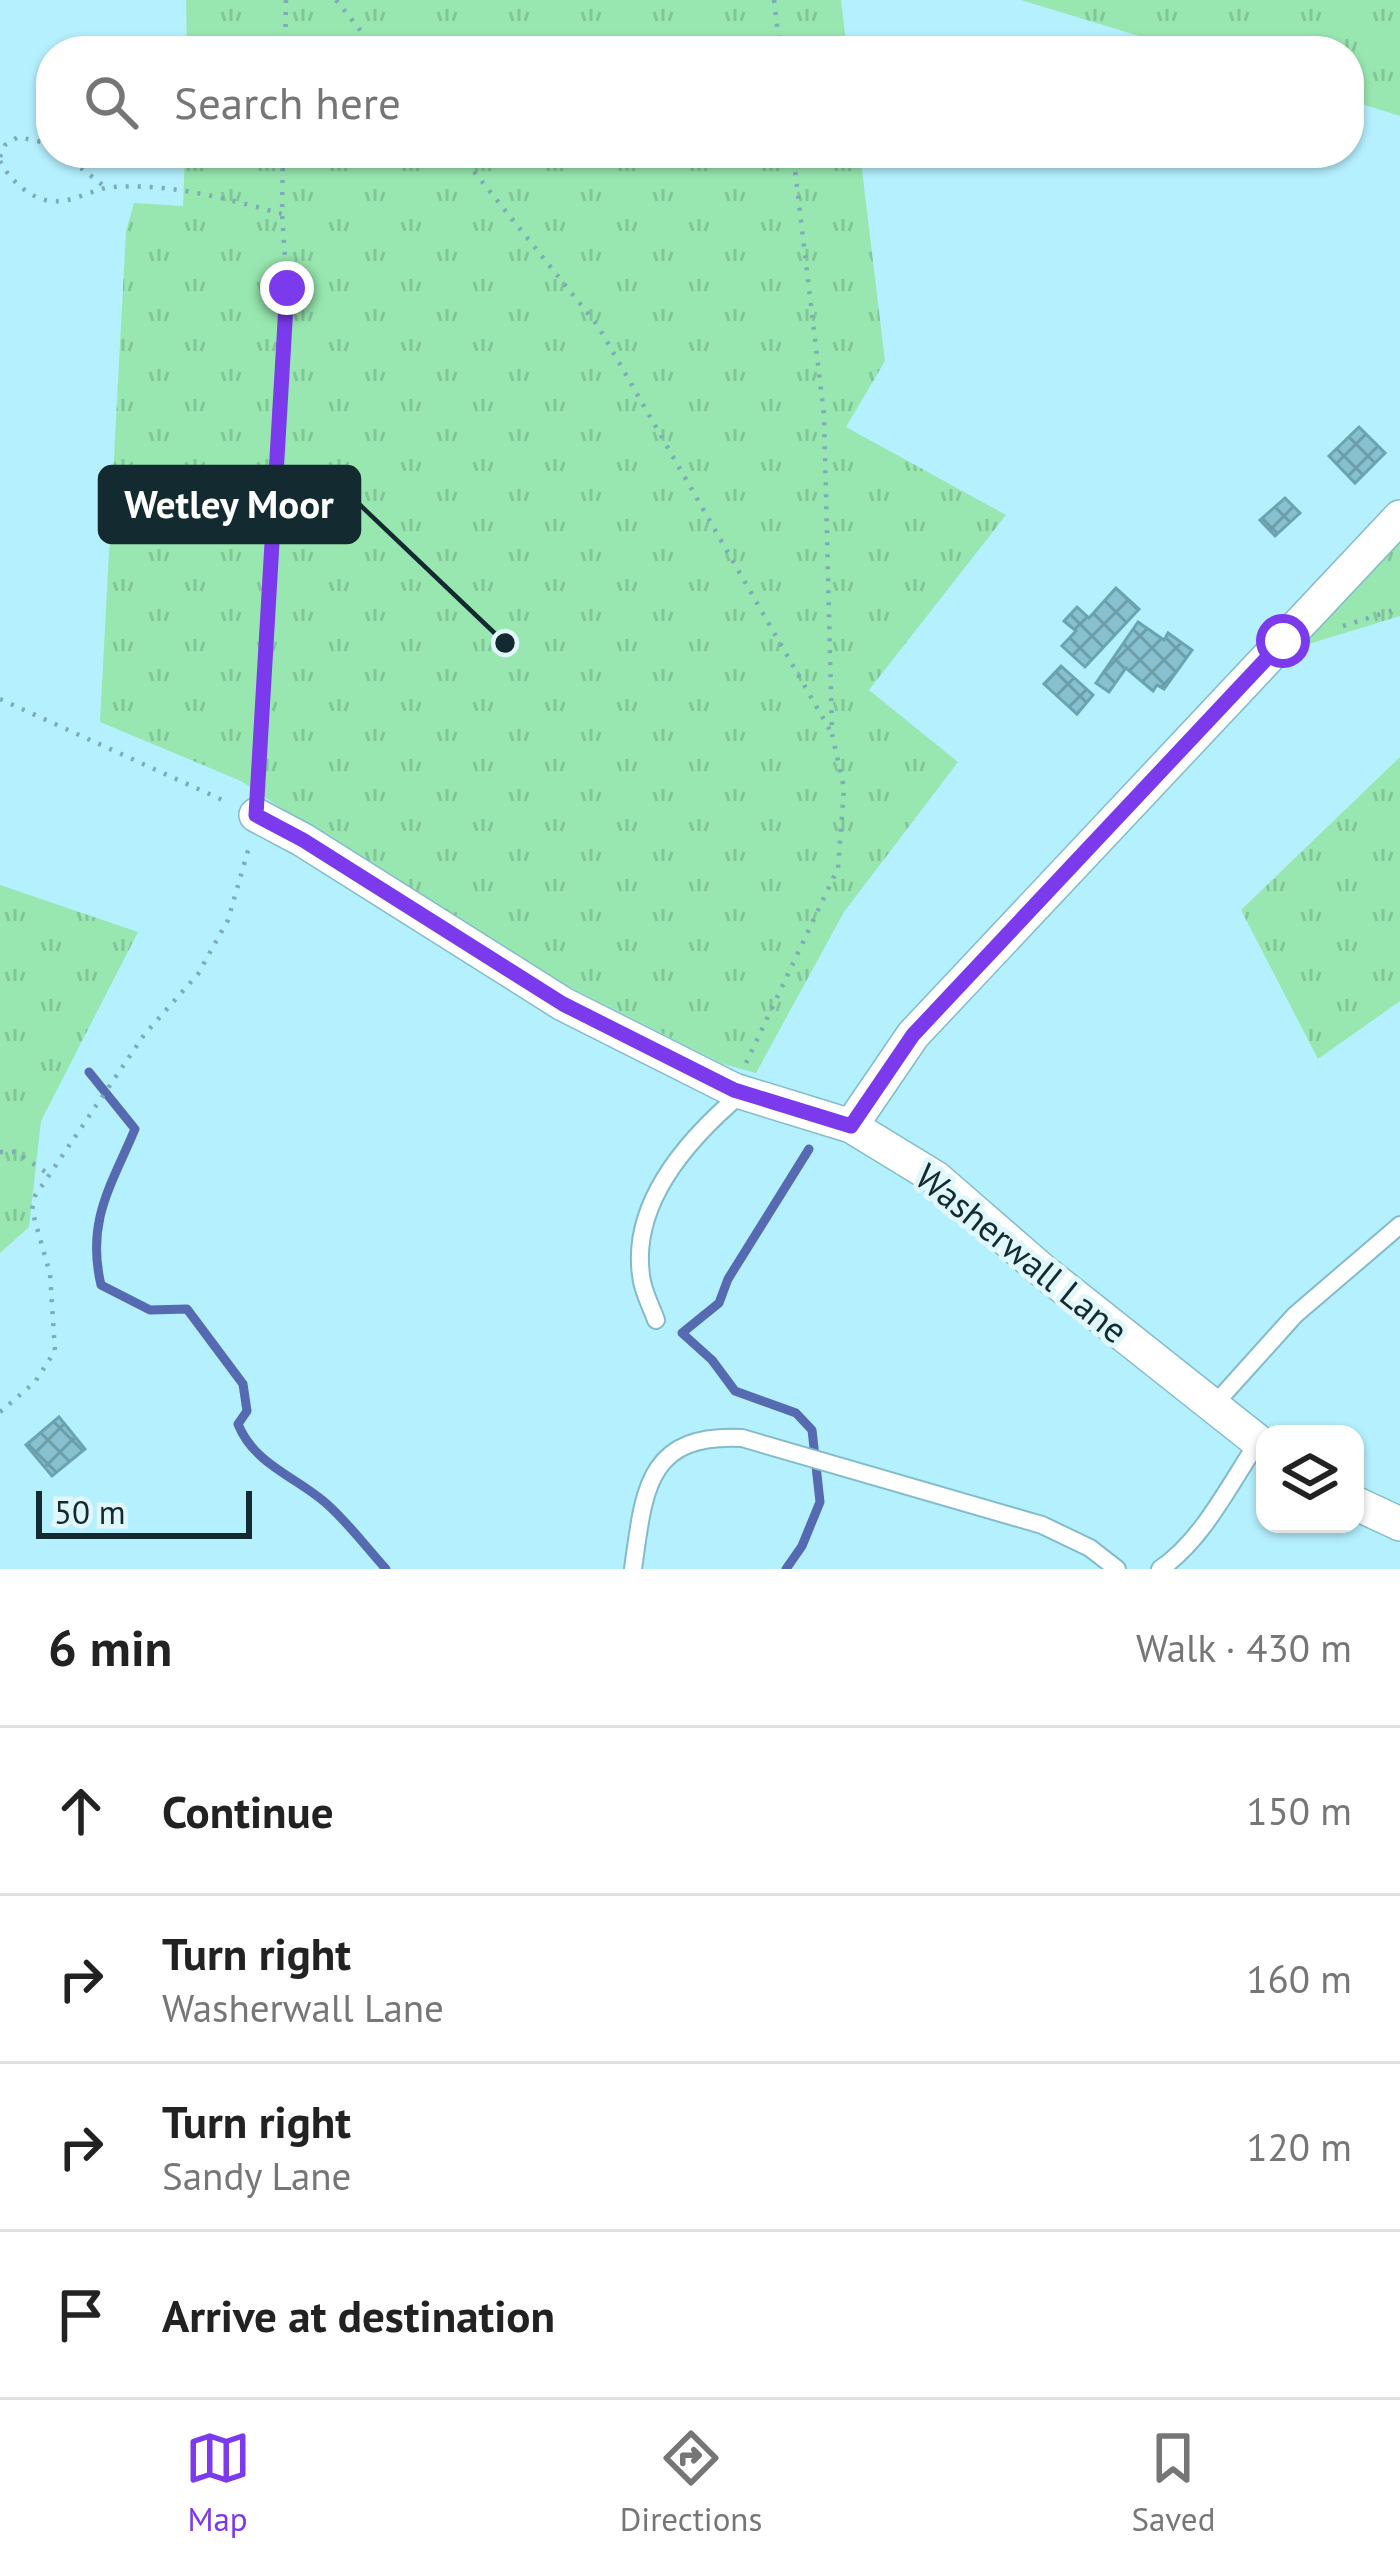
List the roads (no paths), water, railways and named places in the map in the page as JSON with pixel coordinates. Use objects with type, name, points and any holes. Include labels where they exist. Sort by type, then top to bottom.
[{"type":"street","points":[[851,1126],[913,1035],[1400,517]]},
{"type":"street","name":"Washerwall Lane","points":[[256,815],[563,1004],[738,1091],[851,1126],[936,1178],[1043,1271],[1256,1439]]},
{"type":"street","points":[[1364,1507],[1400,1524]]},
{"type":"lane","points":[[656,1320],[640,1277],[641,1240],[650,1208],[704,1126],[738,1091]]},
{"type":"lane","points":[[1213,1406],[1295,1315],[1400,1225]]},
{"type":"lane","points":[[633,1569],[645,1496],[660,1464],[687,1442],[712,1436],[742,1438],[1042,1525],[1090,1548],[1118,1569]]},
{"type":"lane","points":[[1160,1569],[1173,1560],[1256,1452]]},
{"type":"waterway","points":[[89,1072],[135,1129],[103,1204],[97,1242],[101,1285],[150,1310],[187,1309],[243,1384],[247,1411],[238,1424],[245,1438],[266,1461],[328,1505],[386,1569]]},
{"type":"waterway","points":[[786,1569],[802,1546],[820,1502],[812,1430],[796,1413],[735,1391],[712,1360],[682,1333],[719,1303],[728,1279],[809,1149]]},
{"type":"place","name":"Wetley Moor","points":[[505,643]]}]
